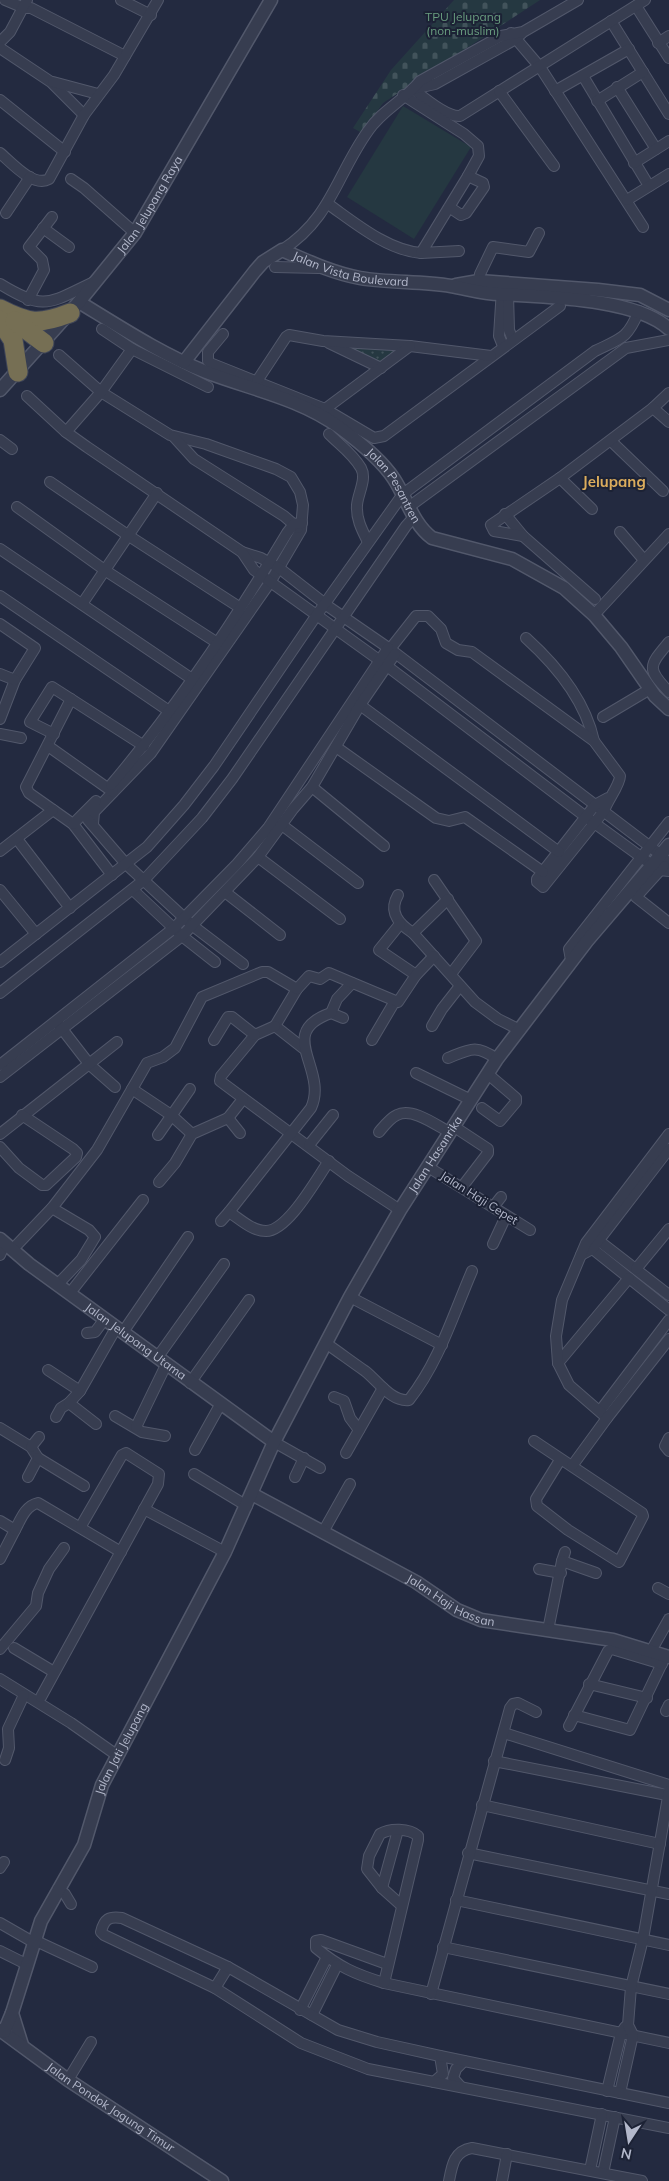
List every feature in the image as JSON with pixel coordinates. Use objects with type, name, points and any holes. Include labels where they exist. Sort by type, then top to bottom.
[{"type":"highway","points":[[0,309],[23,321],[37,323],[74,308]]},
{"type":"highway","points":[[0,309],[42,345]]},
{"type":"highway","points":[[0,320],[42,345]]},
{"type":"highway","points":[[0,320],[13,340],[18,372]]},
{"type":"street","points":[[5,0],[27,3],[125,56]]},
{"type":"street","points":[[121,0],[151,15]]},
{"type":"street","points":[[0,153],[30,177],[39,181],[49,179],[84,115],[125,56],[151,15],[158,0]]},
{"type":"street","name":"Jalan Jelupang Raya","points":[[0,390],[74,308],[135,233],[271,0]]},
{"type":"street","points":[[282,250],[304,233],[328,204],[368,131],[384,111],[403,95],[414,89],[435,84],[578,0]]},
{"type":"street","points":[[0,42],[10,32],[27,3]]},
{"type":"street","points":[[414,89],[454,117],[460,116],[641,3],[658,43],[669,58]]},
{"type":"street","points":[[611,21],[669,114]]},
{"type":"street","points":[[517,35],[540,67],[643,227]]},
{"type":"street","points":[[658,43],[669,36]]},
{"type":"street","points":[[0,48],[51,82],[84,115]]},
{"type":"street","points":[[555,91],[629,49]]},
{"type":"street","points":[[597,101],[642,72]]},
{"type":"street","points":[[582,76],[649,186]]},
{"type":"street","points":[[51,82],[98,94]]},
{"type":"street","points":[[617,87],[656,149]]},
{"type":"street","points":[[500,91],[554,166]]},
{"type":"street","points":[[403,95],[464,134],[478,146],[479,156],[421,253]]},
{"type":"street","points":[[0,100],[65,152]]},
{"type":"street","points":[[634,163],[669,141]]},
{"type":"street","points":[[627,200],[669,174]]},
{"type":"street","points":[[449,207],[461,215],[466,214],[484,188],[484,183],[468,176]]},
{"type":"street","points":[[6,214],[30,177]]},
{"type":"street","points":[[71,179],[84,188],[135,233]]},
{"type":"street","points":[[328,204],[364,229],[400,248],[421,253],[459,251]]},
{"type":"street","points":[[28,300],[44,270],[42,260],[30,247],[52,217]]},
{"type":"street","points":[[43,228],[69,247]]},
{"type":"street","points":[[478,286],[493,247],[529,252],[539,233]]},
{"type":"street","name":"Jalan Vista Boulevard","points":[[184,362],[255,271],[263,262],[282,250],[326,268],[361,278],[451,286],[478,286],[640,311],[666,322]]},
{"type":"street","points":[[275,267],[326,268]]},
{"type":"street","points":[[0,284],[28,300],[51,302],[97,281]]},
{"type":"street","points":[[504,290],[509,330],[513,340]]},
{"type":"street","points":[[503,346],[499,336],[504,290]]},
{"type":"street","name":"Jalan Vista Boulevard","points":[[504,290],[598,290],[640,295],[669,310]]},
{"type":"street","points":[[0,993],[133,890],[135,872],[147,847],[184,805],[214,766],[403,494],[422,477],[595,351],[624,337],[631,330],[640,311],[640,295]]},
{"type":"street","points":[[223,334],[208,352],[208,361],[325,409],[370,437],[382,437],[503,346],[560,306]]},
{"type":"street","name":"Jalan Pesantren","points":[[74,308],[184,362],[311,409],[338,426],[376,458],[392,476],[421,530],[432,538],[512,559],[564,588],[594,614],[650,689],[669,709]]},
{"type":"street","points":[[102,329],[132,349],[208,387]]},
{"type":"street","points":[[257,381],[286,337],[294,335],[323,341],[410,346],[491,356]]},
{"type":"street","points":[[0,962],[112,875],[135,872],[208,810],[341,616],[406,526],[412,512],[432,490],[626,348],[669,340]]},
{"type":"street","points":[[323,341],[381,368]]},
{"type":"street","points":[[325,409],[410,346]]},
{"type":"street","points":[[66,432],[100,392],[132,349]]},
{"type":"street","points":[[59,355],[100,392],[174,437],[214,447],[276,469],[291,477],[300,492],[299,526],[271,581],[186,694],[150,754],[73,824]]},
{"type":"street","points":[[523,536],[492,530],[492,524],[611,441],[669,393]]},
{"type":"street","points":[[27,396],[66,432],[242,552],[270,562],[279,568],[600,808],[649,847],[664,862]]},
{"type":"street","points":[[653,408],[669,422]]},
{"type":"street","points":[[329,434],[348,450],[362,469],[363,477],[357,507],[359,524],[368,542]]},
{"type":"street","points":[[174,437],[194,460],[299,526]]},
{"type":"street","points":[[0,440],[12,449]]},
{"type":"street","points":[[611,441],[663,491]]},
{"type":"street","points":[[422,477],[432,490]]},
{"type":"street","points":[[560,478],[592,509]]},
{"type":"street","points":[[50,482],[129,536],[240,607]]},
{"type":"street","points":[[82,604],[157,493]]},
{"type":"street","points":[[17,507],[106,571],[216,642]]},
{"type":"street","points":[[505,514],[523,536],[595,599]]},
{"type":"street","points":[[111,790],[169,711],[186,694],[192,679],[261,574],[299,526]]},
{"type":"street","points":[[620,532],[644,560]]},
{"type":"street","points":[[594,614],[669,534]]},
{"type":"street","points":[[0,549],[192,679]]},
{"type":"street","points":[[242,552],[254,570],[383,663],[590,820],[642,857],[664,862]]},
{"type":"street","points":[[0,596],[169,711]]},
{"type":"street","points":[[0,1065],[55,1021],[178,932],[193,926],[258,857],[282,825],[289,806],[391,650],[416,616],[428,616],[441,629],[446,642],[458,650],[472,652],[594,741],[620,776],[620,783],[590,820],[542,872],[537,881],[545,887],[590,820]]},
{"type":"street","points":[[0,624],[34,645],[34,651],[15,680],[0,719]]},
{"type":"street","points":[[526,638],[561,673],[590,721],[594,741]]},
{"type":"street","points":[[669,642],[652,663],[654,677],[669,692]]},
{"type":"street","points":[[0,1077],[63,1029],[178,932],[184,918],[237,864],[289,806],[312,787],[383,663]]},
{"type":"street","points":[[0,674],[15,680]]},
{"type":"street","points":[[54,734],[31,723],[50,688],[71,699],[144,746]]},
{"type":"street","points":[[603,716],[650,689]]},
{"type":"street","points":[[71,699],[26,787],[29,793],[73,824],[112,875]]},
{"type":"street","points":[[360,705],[559,852]]},
{"type":"street","points":[[0,734],[21,738]]},
{"type":"street","points":[[48,746],[111,790]]},
{"type":"street","points":[[336,747],[436,818],[449,821],[465,817],[542,872]]},
{"type":"street","points":[[312,787],[384,846]]},
{"type":"street","points":[[93,824],[92,815],[95,806]]},
{"type":"street","points":[[0,851],[53,810]]},
{"type":"street","points":[[82,815],[93,824],[135,872],[184,918],[243,964]]},
{"type":"street","points":[[571,960],[569,948],[669,822]]},
{"type":"street","points":[[282,825],[358,883]]},
{"type":"street","points":[[17,839],[70,908]]},
{"type":"street","points":[[258,857],[340,919]]},
{"type":"street","points":[[664,862],[636,897],[669,923]]},
{"type":"street","name":"Jalan Hasanrika","points":[[249,1500],[274,1442],[350,1297],[400,1210],[451,1129],[489,1075],[497,1059],[571,960],[664,862]]},
{"type":"street","points":[[434,880],[476,941],[450,974]]},
{"type":"street","points":[[133,890],[178,932],[215,962]]},
{"type":"street","points":[[225,892],[280,935]]},
{"type":"street","points":[[398,894],[394,901],[394,910],[400,924],[414,933],[460,986],[482,1008],[520,1030]]},
{"type":"street","points":[[2,896],[36,934]]},
{"type":"street","points":[[414,933],[448,899]]},
{"type":"street","points":[[400,924],[379,950],[416,975]]},
{"type":"street","points":[[400,1210],[243,1099],[220,1079],[255,1035],[275,1026],[297,989],[309,976],[320,979],[329,973],[398,1002],[416,975],[434,956]]},
{"type":"street","points":[[4,1247],[52,1208],[105,1138],[147,1064],[163,1057],[175,1048],[197,1003],[208,993],[265,972],[286,981],[297,989]]},
{"type":"street","points":[[331,1013],[337,999],[352,984]]},
{"type":"street","points":[[432,1026],[442,1009],[460,986]]},
{"type":"street","points":[[372,1040],[395,1001]]},
{"type":"street","points":[[221,1221],[292,1134],[315,1099],[312,1068],[304,1048],[304,1032],[308,1024],[316,1018],[331,1013],[343,1018]]},
{"type":"street","points":[[214,1040],[228,1017],[232,1017],[255,1035]]},
{"type":"street","points":[[55,1021],[90,1065],[115,1087]]},
{"type":"street","points":[[275,1026],[304,1048]]},
{"type":"street","points":[[0,1134],[22,1115],[90,1065],[116,1042]]},
{"type":"street","points":[[448,1058],[464,1050],[477,1049],[485,1050],[497,1059]]},
{"type":"street","points":[[416,1074],[471,1100]]},
{"type":"street","points":[[482,1108],[500,1121],[516,1102],[516,1098],[489,1075]]},
{"type":"street","points":[[132,1089],[171,1115],[192,1134]]},
{"type":"street","points":[[158,1135],[190,1089]]},
{"type":"street","points":[[159,1182],[175,1163],[192,1134],[228,1118],[243,1099]]},
{"type":"street","points":[[379,1132],[397,1114],[403,1113],[415,1115],[451,1129],[488,1149],[488,1152],[462,1187]]},
{"type":"street","points":[[0,1147],[20,1168],[42,1186],[46,1185],[76,1157],[77,1153],[73,1149],[22,1115]]},
{"type":"street","points":[[309,1145],[333,1115]]},
{"type":"street","points":[[228,1118],[240,1132]]},
{"type":"street","points":[[592,1242],[669,1134]]},
{"type":"street","points":[[603,1414],[569,1385],[558,1363],[556,1336],[562,1300],[582,1255],[669,1149]]},
{"type":"street","points":[[229,1212],[256,1229],[274,1230],[283,1224],[295,1210],[329,1161]]},
{"type":"street","name":"Jalan Haji Cepet","points":[[428,1167],[494,1206],[506,1216],[530,1230]]},
{"type":"street","points":[[494,1206],[501,1197]]},
{"type":"street","points":[[70,1294],[143,1200]]},
{"type":"street","points":[[52,1208],[89,1230],[95,1237],[81,1260],[58,1284]]},
{"type":"street","points":[[493,1244],[506,1216]]},
{"type":"street","points":[[636,1269],[669,1229]]},
{"type":"street","points":[[56,1417],[61,1408],[80,1391],[119,1330],[188,1238]]},
{"type":"street","points":[[592,1242],[636,1269],[669,1295]]},
{"type":"street","points":[[592,1242],[629,1278],[669,1310]]},
{"type":"street","name":"Jalan Jelupang Utama","points":[[4,1247],[58,1284],[190,1383],[274,1442]]},
{"type":"street","points":[[136,1428],[162,1362],[224,1264]]},
{"type":"street","points":[[327,1344],[366,1372],[383,1388],[401,1399],[409,1400],[419,1387],[442,1344],[472,1271]]},
{"type":"street","points":[[558,1363],[629,1278]]},
{"type":"street","points":[[350,1297],[442,1344]]},
{"type":"street","points":[[190,1383],[249,1300]]},
{"type":"street","points":[[87,1333],[94,1332],[104,1320]]},
{"type":"street","points":[[572,1466],[603,1414],[669,1320]]},
{"type":"street","points":[[603,1414],[669,1339]]},
{"type":"street","points":[[48,1370],[80,1391]]},
{"type":"street","points":[[346,1452],[383,1388]]},
{"type":"street","points":[[334,1396],[344,1401],[350,1418],[359,1430]]},
{"type":"street","points":[[69,1402],[96,1424]]},
{"type":"street","points":[[195,1450],[220,1404]]},
{"type":"street","points":[[115,1416],[148,1435],[165,1436]]},
{"type":"street","points":[[0,1428],[31,1447],[38,1458],[84,1486]]},
{"type":"street","points":[[31,1447],[39,1437]]},
{"type":"street","points":[[669,1438],[665,1446],[669,1451]]},
{"type":"street","points":[[534,1441],[643,1516],[619,1562],[568,1530],[537,1506],[536,1498],[560,1460]]},
{"type":"street","points":[[274,1442],[320,1468]]},
{"type":"street","points":[[41,1697],[158,1484],[159,1474],[126,1453],[118,1458],[81,1526]]},
{"type":"street","points":[[28,1477],[38,1458]]},
{"type":"street","points":[[295,1477],[304,1458]]},
{"type":"street","points":[[194,1474],[249,1500]]},
{"type":"street","points":[[324,1532],[350,1484]]},
{"type":"street","name":"Jalan Haji Hassan","points":[[249,1500],[324,1532],[416,1582],[468,1615],[481,1620],[613,1640],[651,1651],[666,1659]]},
{"type":"street","name":"Jalan Jati Jelupang","points":[[2,2031],[12,2013],[41,1921],[73,1866],[91,1826],[99,1792],[226,1552],[249,1500]]},
{"type":"street","points":[[0,1559],[27,1510],[31,1505],[38,1503],[81,1526],[121,1552]]},
{"type":"street","points":[[144,1509],[226,1552]]},
{"type":"street","points":[[0,1521],[15,1530]]},
{"type":"street","points":[[0,1649],[36,1606],[38,1593],[49,1569],[64,1548]]},
{"type":"street","points":[[548,1630],[556,1600],[563,1556],[596,1573]]},
{"type":"street","points":[[539,1569],[560,1573]]},
{"type":"street","points":[[658,1588],[669,1594]]},
{"type":"street","points":[[651,1651],[669,1619]]},
{"type":"street","points":[[14,1648],[54,1672]]},
{"type":"street","points":[[569,1726],[574,1715],[606,1654],[612,1649],[666,1659],[630,1730],[574,1715]]},
{"type":"street","points":[[0,1679],[71,1723],[118,1756]]},
{"type":"street","points":[[590,1684],[646,1698]]},
{"type":"street","points":[[5,1760],[9,1748],[8,1729],[24,1695]]},
{"type":"street","points":[[430,1994],[494,1761],[513,1704],[518,1703],[536,1712]]},
{"type":"street","points":[[504,1733],[668,1790]]},
{"type":"street","points":[[494,1761],[668,1790]]},
{"type":"street","points":[[607,2091],[624,2029],[643,1939],[668,1790]]},
{"type":"street","points":[[482,1805],[660,1844]]},
{"type":"street","points":[[382,1888],[398,1830]]},
{"type":"street","points":[[384,1983],[418,1836],[411,1832],[398,1830],[380,1834],[369,1856],[367,1869],[382,1888],[401,1905]]},
{"type":"street","points":[[468,1853],[556,1873],[669,1894]]},
{"type":"street","points":[[58,1889],[71,1904]]},
{"type":"street","points":[[456,1900],[669,1945]]},
{"type":"street","points":[[669,2103],[440,2056],[377,2042],[338,2030],[300,2010],[228,1967],[122,1918],[113,1917],[106,1920],[102,1926],[101,1932],[104,1935],[215,1988],[301,2043],[328,2055],[368,2069],[669,2128]]},
{"type":"street","points":[[0,1923],[92,1968]]},
{"type":"street","points":[[388,1964],[318,1940],[315,1944],[316,1948],[337,1965],[384,1983],[430,1994],[624,2029],[633,2035],[669,2043]]},
{"type":"street","points":[[443,1947],[669,1994]]},
{"type":"street","points":[[0,1951],[26,1964]]},
{"type":"street","points":[[300,2010],[327,1957]]},
{"type":"street","points":[[312,2015],[337,1965]]},
{"type":"street","points":[[215,1988],[228,1967]]},
{"type":"street","points":[[12,2013],[22,2045]]},
{"type":"street","name":"Jalan Pondok Jagung Timur","points":[[2,2031],[68,2080],[222,2181]]},
{"type":"street","points":[[620,2093],[633,2035]]},
{"type":"street","points":[[68,2080],[91,2042]]},
{"type":"street","points":[[434,2082],[443,2074],[440,2056]]},
{"type":"street","points":[[461,2087],[455,2081],[454,2074],[464,2061]]},
{"type":"street","points":[[590,2170],[602,2114]]},
{"type":"street","points":[[603,2173],[615,2117]]},
{"type":"street","points":[[449,2181],[455,2157],[464,2149],[482,2149],[642,2181]]},
{"type":"street","points":[[502,2181],[507,2154]]},
{"type":"green space","name":"TPU Jelupang (non-muslim)","points":[[454,0],[540,0],[383,103],[362,133],[353,128],[391,70]]},
{"type":"green space","points":[[403,106],[471,147],[414,239],[347,197]]},
{"type":"green space","points":[[323,341],[398,350],[378,365]]},
{"type":"district","name":"Jelupang","points":[[614,482]]}]
